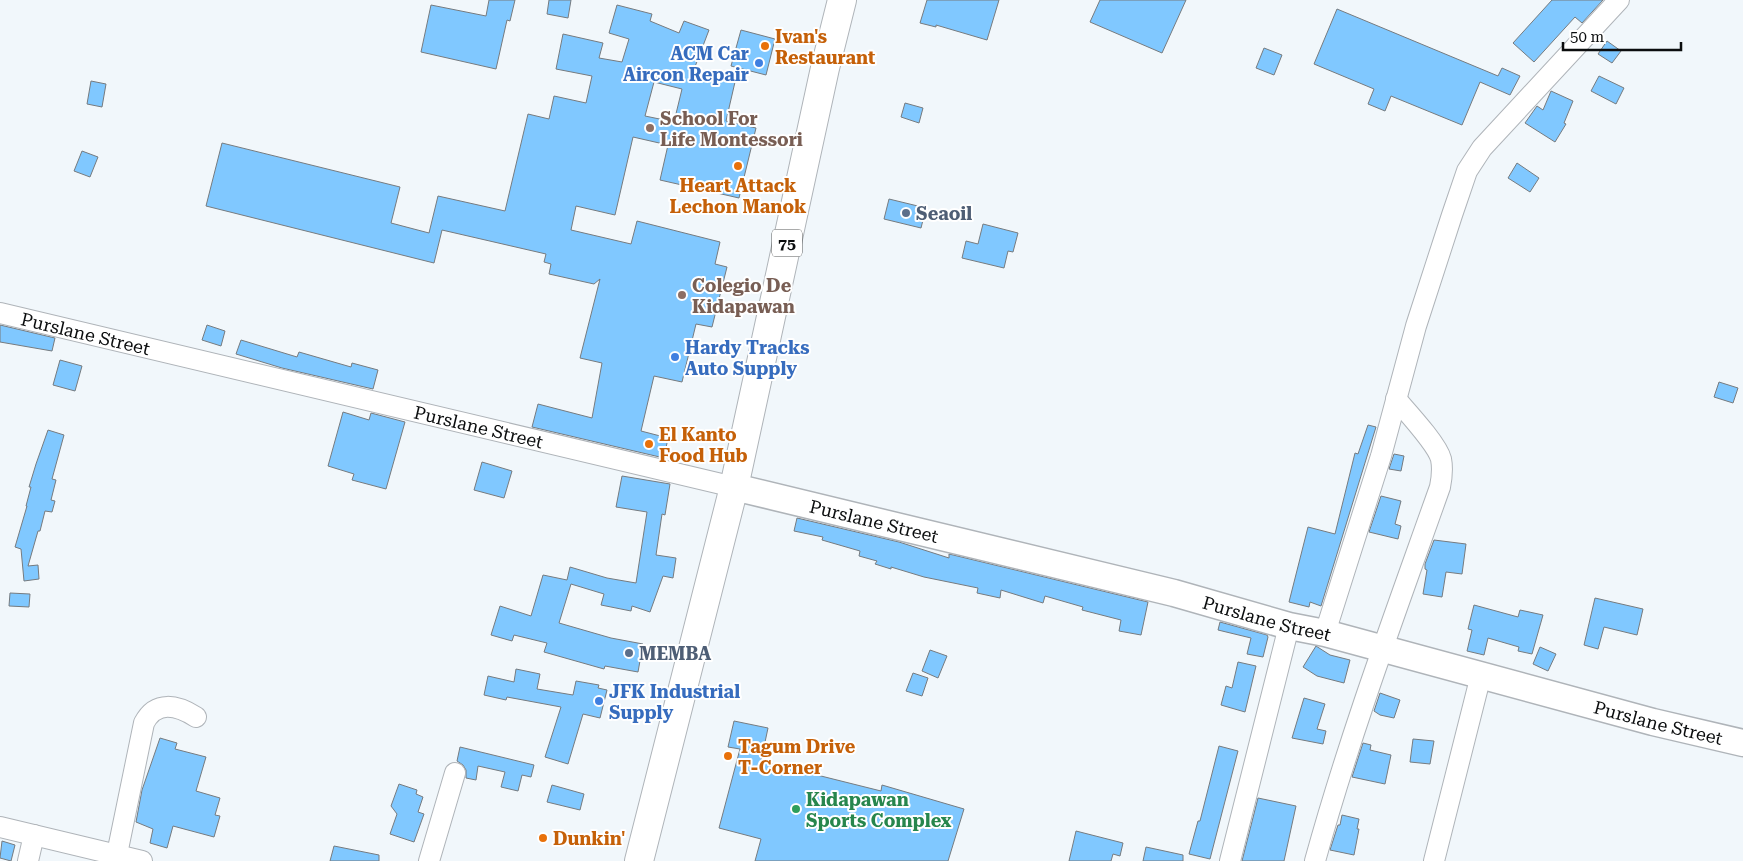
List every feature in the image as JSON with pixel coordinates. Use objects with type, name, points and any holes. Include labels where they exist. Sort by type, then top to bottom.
[{"type":"highway","name":"75","points":[[639,861],[734,487],[825,68],[842,0]]},
{"type":"main road","name":"Purslane Street","points":[[734,487],[1174,593],[1289,626],[1325,633],[1653,722],[1743,743]]},
{"type":"street","points":[[1325,633],[1381,456],[1416,326],[1466,171],[1482,148],[1619,0]]},
{"type":"street","name":"Purslane Street","points":[[0,312],[734,487]]},
{"type":"street","points":[[1315,861],[1358,718],[1440,487],[1443,470],[1441,457],[1434,446],[1396,399]]},
{"type":"street","points":[[1230,861],[1289,626]]},
{"type":"street","points":[[1434,861],[1481,675]]},
{"type":"street","points":[[117,854],[144,723],[148,716],[153,712],[172,706],[183,708],[196,716]]},
{"type":"street","points":[[430,861],[455,773]]},
{"type":"street","points":[[0,826],[142,861]]},
{"type":"street","points":[[28,861],[34,835]]},
{"type":"building","points":[[489,0],[515,0],[510,21],[507,20],[496,69],[421,52],[431,5],[486,16]]},
{"type":"building","points":[[549,0],[571,0],[568,18],[547,14]]},
{"type":"building","points":[[927,0],[999,0],[987,40],[936,25],[936,27],[920,23]]},
{"type":"building","points":[[1100,0],[1186,0],[1162,53],[1090,22]]},
{"type":"building","points":[[1552,0],[1603,0],[1582,23],[1575,17],[1534,62],[1513,43]]},
{"type":"building","points":[[617,5],[652,14],[650,21],[679,33],[684,21],[709,30],[693,72],[735,82],[726,121],[756,128],[739,198],[660,180],[668,145],[633,137],[615,215],[576,206],[571,230],[631,244],[637,221],[720,242],[715,264],[727,267],[712,327],[696,324],[682,382],[654,376],[641,431],[668,438],[664,458],[532,427],[538,404],[592,418],[602,363],[580,358],[600,279],[594,284],[549,274],[551,264],[544,262],[546,254],[442,230],[434,263],[206,206],[222,143],[400,187],[391,223],[429,233],[438,196],[505,211],[528,114],[549,119],[554,96],[586,103],[592,76],[556,69],[563,34],[603,43],[599,58],[622,62],[629,39],[609,33]],"holes":[[[654,82],[682,89],[674,122],[645,116]]]},
{"type":"building","points":[[1337,9],[1498,76],[1502,68],[1520,76],[1510,95],[1480,82],[1462,125],[1391,96],[1385,111],[1368,104],[1374,89],[1314,64]]},
{"type":"building","points":[[741,30],[775,39],[766,75],[731,66]]},
{"type":"building","points":[[1607,41],[1621,51],[1612,63],[1598,54]]},
{"type":"building","points":[[1264,48],[1282,55],[1274,75],[1256,68]]},
{"type":"building","points":[[1599,76],[1624,88],[1616,104],[1591,91]]},
{"type":"building","points":[[91,81],[106,84],[102,107],[87,104]]},
{"type":"building","points":[[1551,91],[1573,101],[1564,123],[1566,124],[1555,142],[1525,123],[1537,106],[1543,110]]},
{"type":"building","points":[[905,103],[923,108],[919,123],[901,117]]},
{"type":"building","points":[[82,151],[98,157],[90,177],[74,171]]},
{"type":"building","points":[[1517,163],[1539,178],[1530,192],[1508,178]]},
{"type":"building","points":[[889,199],[926,208],[921,228],[884,219]]},
{"type":"building","points":[[983,224],[1018,233],[1013,252],[1008,251],[1004,268],[962,258],[966,241],[978,244]]},
{"type":"building","points":[[0,325],[55,338],[52,351],[0,342]]},
{"type":"building","points":[[207,325],[225,331],[221,346],[202,340]]},
{"type":"building","points":[[241,340],[297,357],[299,352],[351,367],[352,363],[378,370],[373,389],[282,368],[236,354]]},
{"type":"building","points":[[60,360],[82,366],[75,391],[53,385]]},
{"type":"building","points":[[1719,382],[1738,388],[1733,403],[1714,397]]},
{"type":"building","points":[[343,412],[369,420],[371,413],[405,422],[386,489],[352,480],[354,474],[328,466]]},
{"type":"building","points":[[1368,425],[1376,427],[1321,606],[1310,602],[1309,607],[1289,602],[1308,527],[1335,534],[1355,453],[1358,454]]},
{"type":"building","points":[[48,430],[64,435],[52,479],[56,480],[51,500],[55,501],[52,512],[45,511],[28,566],[38,565],[39,579],[24,581],[21,549],[15,547],[27,506],[31,487],[29,487]]},
{"type":"building","points":[[1394,454],[1404,456],[1401,471],[1389,469]]},
{"type":"building","points":[[482,462],[512,471],[504,498],[474,490]]},
{"type":"building","points":[[622,476],[670,484],[665,515],[662,514],[656,555],[676,558],[673,578],[663,576],[650,612],[632,606],[631,611],[601,605],[604,594],[571,584],[559,623],[611,638],[643,644],[638,672],[605,666],[604,669],[544,652],[547,643],[514,635],[512,641],[491,635],[500,606],[531,616],[543,575],[567,580],[570,567],[607,578],[636,583],[647,512],[616,507]]},
{"type":"building","points":[[1381,496],[1401,501],[1395,524],[1401,526],[1398,539],[1369,532]]},
{"type":"building","points":[[797,518],[899,542],[949,558],[949,554],[1148,602],[1141,635],[1119,631],[1121,620],[1082,610],[1083,607],[1045,596],[1043,603],[1001,590],[1000,598],[977,593],[978,588],[924,577],[875,564],[877,561],[859,556],[860,551],[822,540],[823,537],[794,531]]},
{"type":"building","points":[[1434,540],[1466,544],[1462,574],[1446,572],[1442,597],[1423,594],[1427,570],[1425,569],[1425,564]]},
{"type":"building","points":[[10,593],[30,594],[29,607],[9,606]]},
{"type":"building","points":[[1595,598],[1643,609],[1637,635],[1604,627],[1598,649],[1584,645]]},
{"type":"building","points":[[1474,605],[1518,617],[1520,610],[1543,615],[1532,654],[1518,651],[1519,647],[1488,638],[1484,655],[1467,651],[1472,630],[1468,629]]},
{"type":"building","points":[[1220,622],[1267,635],[1263,657],[1247,654],[1251,638],[1218,630]]},
{"type":"building","points":[[1316,646],[1330,655],[1350,660],[1344,683],[1317,676],[1303,667]]},
{"type":"building","points":[[1540,647],[1556,654],[1548,671],[1533,664]]},
{"type":"building","points":[[930,650],[947,656],[938,678],[922,671]]},
{"type":"building","points":[[1238,662],[1256,666],[1245,712],[1221,705],[1226,686],[1232,688]]},
{"type":"building","points":[[516,669],[540,674],[537,689],[573,695],[576,681],[599,685],[598,688],[607,690],[600,718],[583,714],[568,764],[545,757],[561,707],[507,697],[506,700],[484,695],[488,676],[514,682]]},
{"type":"building","points":[[913,673],[928,678],[922,696],[906,691]]},
{"type":"building","points":[[1380,693],[1400,700],[1394,718],[1380,715],[1374,711]]},
{"type":"building","points":[[1304,698],[1325,704],[1317,729],[1326,731],[1323,744],[1292,738]]},
{"type":"building","points":[[734,721],[768,728],[761,761],[881,791],[882,785],[964,809],[948,861],[755,861],[761,839],[719,828],[740,749],[728,747]]},
{"type":"building","points":[[160,738],[177,743],[175,749],[206,757],[196,791],[220,798],[215,815],[220,816],[214,837],[173,826],[167,848],[150,843],[153,829],[136,822],[142,790]]},
{"type":"building","points":[[1413,739],[1434,741],[1430,764],[1410,762]]},
{"type":"building","points":[[1363,743],[1371,745],[1370,750],[1391,755],[1385,784],[1352,777]]},
{"type":"building","points":[[1219,746],[1238,751],[1210,859],[1189,854],[1198,821],[1200,821]]},
{"type":"building","points":[[460,747],[534,765],[531,777],[522,775],[518,791],[501,787],[505,772],[478,766],[476,780],[466,778],[466,770],[457,761]]},
{"type":"building","points":[[399,784],[417,790],[416,794],[423,797],[418,812],[424,814],[414,842],[390,834],[397,814],[391,806]]},
{"type":"building","points":[[552,785],[584,794],[580,810],[547,802]]},
{"type":"building","points":[[1258,798],[1296,806],[1284,861],[1242,861]]},
{"type":"building","points":[[1342,815],[1359,819],[1354,855],[1330,850]]},
{"type":"building","points":[[1076,831],[1123,843],[1120,856],[1113,854],[1111,861],[1069,861]]},
{"type":"building","points":[[2,841],[15,845],[11,861],[0,858]]},
{"type":"building","points":[[334,846],[379,855],[379,861],[330,861]]},
{"type":"building","points":[[1146,847],[1183,855],[1183,861],[1143,861]]},
{"type":"place","name":"Ivan's Restaurant","points":[[765,46]]},
{"type":"place","name":"ACM Car Aircon Repair","points":[[759,63]]},
{"type":"place","name":"School For Life Montessori","points":[[650,128]]},
{"type":"place","name":"Heart Attack Lechon Manok","points":[[738,166]]},
{"type":"place","name":"Seaoil","points":[[906,213]]},
{"type":"place","name":"Colegio De Kidapawan","points":[[682,295]]},
{"type":"place","name":"Hardy Tracks Auto Supply","points":[[675,357]]},
{"type":"place","name":"El Kanto Food Hub","points":[[649,444]]},
{"type":"place","name":"MEMBA","points":[[629,653]]},
{"type":"place","name":"JFK Industrial Supply","points":[[599,701]]},
{"type":"place","name":"Tagum Drive T-Corner","points":[[728,756]]},
{"type":"place","name":"Kidapawan Sports Complex","points":[[796,809]]},
{"type":"place","name":"Dunkin'","points":[[543,838]]}]
